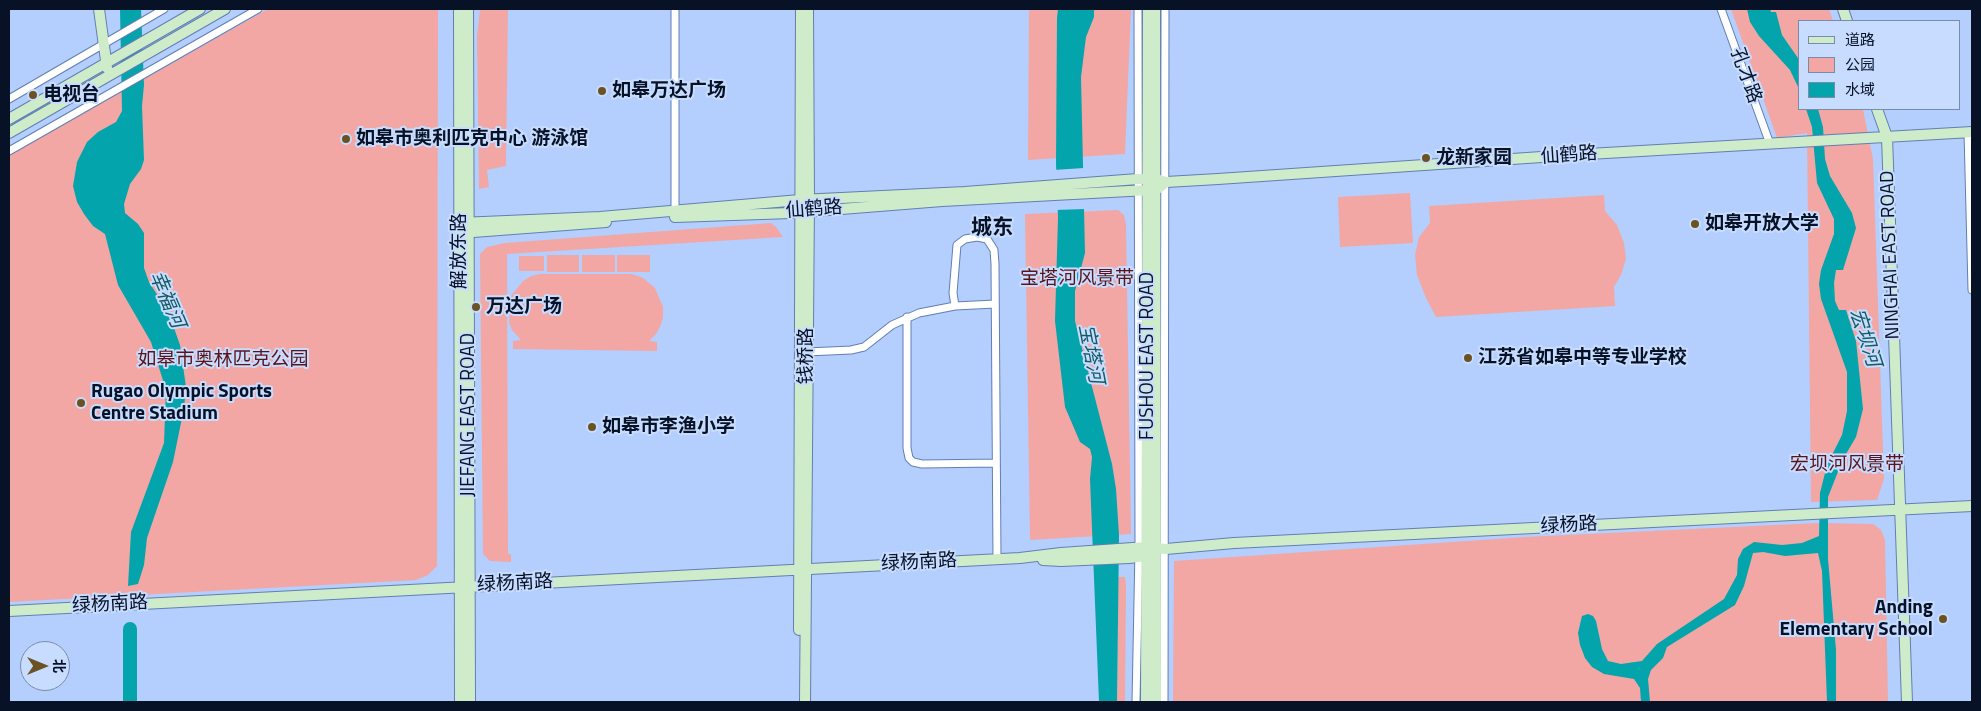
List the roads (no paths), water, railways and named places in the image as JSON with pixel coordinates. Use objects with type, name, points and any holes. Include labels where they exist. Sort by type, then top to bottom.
[{"type":"street","points":[[99,9],[108,76]]},
{"type":"street","points":[[9,99],[164,9]]},
{"type":"street","points":[[9,119],[200,9]]},
{"type":"street","points":[[9,133],[225,9]]},
{"type":"street","points":[[9,151],[258,9]]},
{"type":"street","name":"解放东路","points":[[460,9],[464,228]]},
{"type":"street","name":"JIEFANG EAST ROAD","points":[[468,9],[464,228],[465,587],[470,702]]},
{"type":"street","points":[[675,9],[675,212]]},
{"type":"street","name":"钱桥路","points":[[801,9],[805,200]]},
{"type":"street","name":"钱桥路","points":[[805,702],[803,570],[804,211],[808,9]]},
{"type":"street","points":[[1138,9],[1152,180],[1148,190]]},
{"type":"street","name":"FUSHOU EAST ROAD","points":[[1148,9],[1152,180]]},
{"type":"street","name":"FUSHOU EAST ROAD","points":[[1146,702],[1145,552],[1148,190],[1152,180],[1155,9]]},
{"type":"street","points":[[1136,702],[1145,552],[1152,180],[1165,9]]},
{"type":"street","name":"孔才路","points":[[1721,9],[1770,144]]},
{"type":"street","name":"NINGHAI EAST ROAD","points":[[1877,110],[1887,137],[1907,702]]},
{"type":"street","points":[[1970,132],[1972,290]]},
{"type":"street","name":"仙鹤路","points":[[464,228],[1034,197],[1152,180],[1970,132]]},
{"type":"street","name":"仙鹤路","points":[[464,228],[805,200],[965,192],[1034,186],[1116,186],[1148,190]]},
{"type":"street","name":"钱桥路","points":[[799,702],[807,352],[804,211]]},
{"type":"street","points":[[955,306],[953,293],[957,245],[965,239],[977,237],[988,239],[994,250],[997,559]]},
{"type":"street","points":[[807,352],[852,350],[864,347],[881,332],[907,317],[919,313],[955,306],[995,304]]},
{"type":"street","points":[[907,317],[907,448],[909,458],[913,462],[922,464],[996,463]]},
{"type":"street","name":"绿杨路","points":[[1145,552],[1242,542],[1817,512],[1972,506]]},
{"type":"street","points":[[1145,552],[1164,702]]},
{"type":"street","name":"FUSHOU EAST ROAD","points":[[1145,552],[1156,702]]},
{"type":"street","name":"绿杨南路","points":[[9,611],[1145,552]]},
{"type":"street","points":[[460,702],[465,587]]},
{"type":"water","points":[[120,9],[141,9],[144,85],[142,106],[144,160],[141,169],[130,184],[124,204],[125,213],[138,224],[144,233],[144,268],[149,282],[168,312],[180,345],[186,387],[184,408],[173,462],[147,538],[144,565],[138,584],[128,586],[131,532],[164,443],[166,390],[151,342],[118,285],[105,234],[93,226],[84,214],[77,202],[73,186],[77,162],[87,142],[98,132],[116,122],[122,111]]},
{"type":"water","name":"宝塔河","points":[[1058,9],[1094,9],[1094,17],[1086,37],[1081,77],[1085,253],[1075,291],[1075,321],[1112,464],[1116,489],[1119,535],[1117,702],[1099,702],[1090,479],[1092,457],[1090,449],[1080,442],[1065,407],[1055,321],[1058,218],[1056,163]]},
{"type":"water","points":[[1747,9],[1770,9],[1771,12],[1776,12],[1782,35],[1798,58],[1798,87],[1790,70],[1759,36],[1750,22]]},
{"type":"water","points":[[1806,110],[1818,110],[1823,127],[1825,159],[1830,176],[1852,213],[1856,228],[1843,270],[1836,270],[1834,283],[1835,301],[1839,310],[1846,310],[1856,341],[1863,409],[1856,437],[1843,459],[1828,497],[1828,559],[1836,650],[1836,702],[1827,702],[1822,571],[1818,553],[1785,556],[1763,552],[1753,553],[1744,586],[1735,605],[1667,647],[1663,658],[1651,670],[1648,679],[1650,702],[1641,702],[1640,688],[1634,679],[1604,674],[1592,667],[1585,658],[1578,633],[1582,616],[1588,614],[1593,616],[1596,621],[1602,649],[1608,661],[1621,664],[1642,661],[1657,644],[1724,599],[1737,575],[1738,559],[1743,549],[1754,542],[1782,545],[1802,543],[1819,536],[1820,493],[1827,465],[1842,435],[1847,411],[1847,372],[1821,299],[1819,284],[1821,270],[1834,234],[1834,219],[1817,183],[1812,127]]},
{"type":"waterway","name":"幸福河","points":[[130,629],[130,702]]},
{"type":"place","name":"如皋万达广场","points":[[602,91]]},
{"type":"place","name":"电视台","points":[[33,95]]},
{"type":"place","name":"如皋市奥利匹克中心 游泳馆","points":[[346,139]]},
{"type":"place","name":"龙新家园","points":[[1426,158]]},
{"type":"place","name":"如皋开放大学","points":[[1695,224]]},
{"type":"place","name":"万达广场","points":[[476,307]]},
{"type":"place","name":"江苏省如皋中等专业学校","points":[[1468,358]]},
{"type":"place","name":"Rugao Olympic Sports Centre Stadium","points":[[81,403]]},
{"type":"place","name":"如皋市李渔小学","points":[[592,427]]},
{"type":"place","name":"Anding Elementary School","points":[[1943,619]]},
{"type":"district","name":"城东","points":[[992,229]]},
{"type":"park label","name":"宝塔河风景带","points":[[1077,279]]},
{"type":"park label","name":"如皋市奥林匹克公园","points":[[223,360]]},
{"type":"park label","name":"宏坝河风景带","points":[[1847,465]]},
{"type":"water label","name":"宏坝河","points":[[1864,338]]}]
